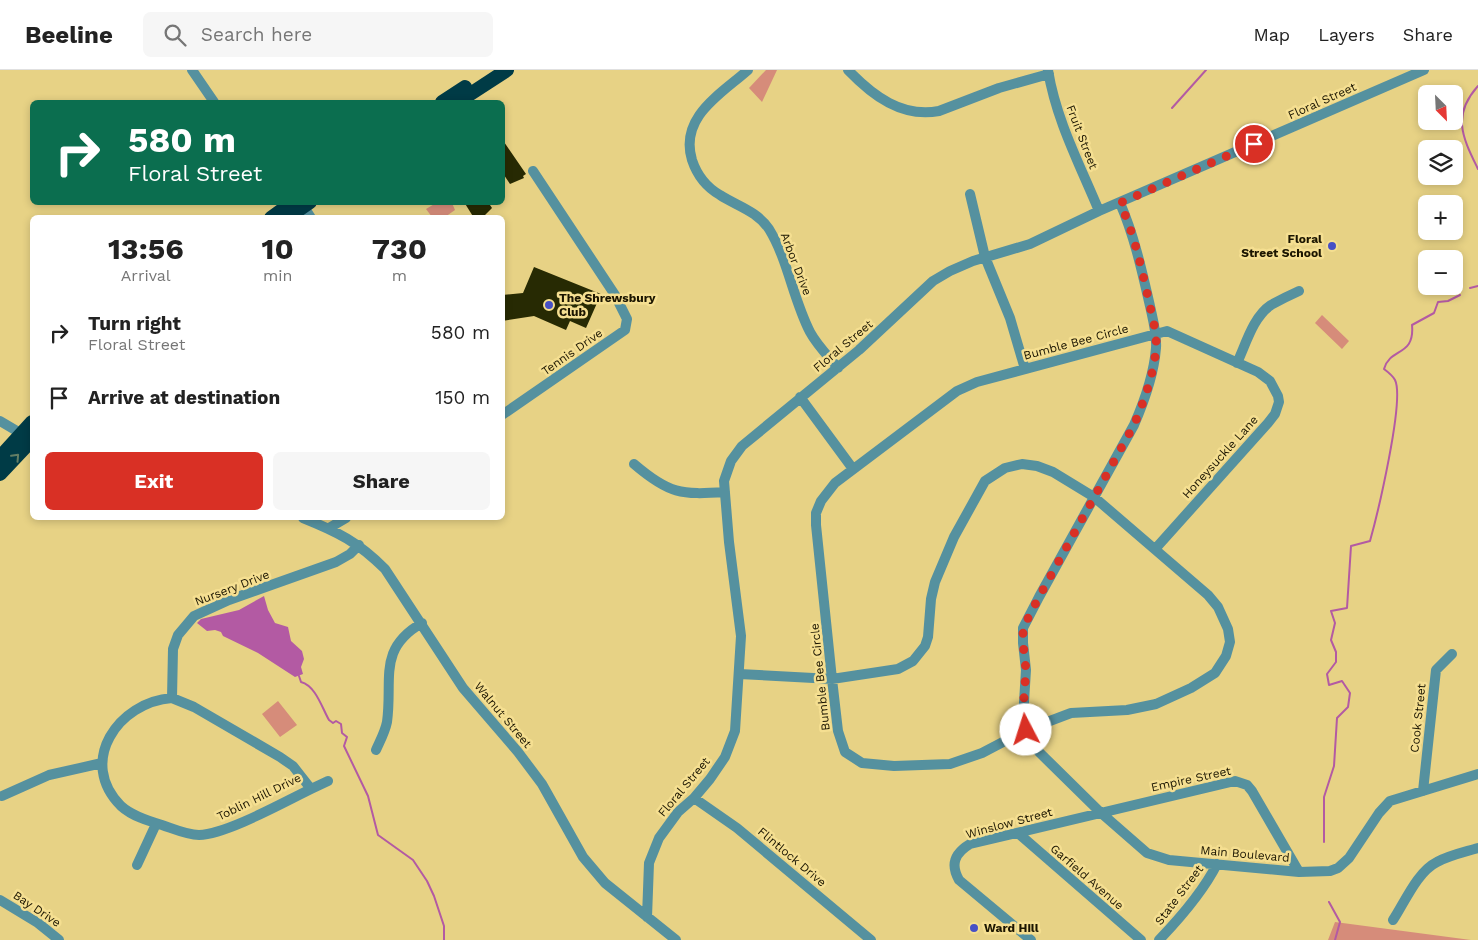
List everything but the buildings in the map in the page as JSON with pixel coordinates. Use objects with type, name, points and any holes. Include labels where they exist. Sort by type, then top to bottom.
[{"type":"highway","points":[[445,100],[491,70]]},
{"type":"highway","points":[[461,100],[508,70]]},
{"type":"highway","points":[[278,215],[296,208]]},
{"type":"highway","points":[[0,457],[30,438]]},
{"type":"highway","points":[[0,474],[30,438]]},
{"type":"street","points":[[192,70],[213,100]]},
{"type":"street","name":"Arbor Drive","points":[[748,70],[719,93],[694,122],[689,140],[691,155],[699,175],[706,185],[720,195],[754,213],[768,228],[781,254],[810,332],[838,368]]},
{"type":"street","points":[[848,70],[870,91],[889,104],[913,112],[928,113],[939,111],[999,88],[1049,72]]},
{"type":"street","name":"Floral Street","points":[[647,916],[650,863],[654,848],[672,819],[694,798],[725,757],[734,737],[741,636],[729,542],[725,474],[731,461],[742,446],[866,344],[933,281],[950,271],[985,257],[1030,244],[1099,211],[1424,70]]},
{"type":"street","name":"Fruit Street","points":[[1049,72],[1065,131],[1099,211]]},
{"type":"street","name":"Tennis Drive","points":[[505,413],[625,330],[627,322],[624,312],[595,262],[533,171]]},
{"type":"street","points":[[970,194],[985,257],[1010,318],[1025,369]]},
{"type":"street","points":[[1026,730],[1023,711],[1026,670],[1023,628],[1142,406],[1155,356],[1156,333],[1132,235],[1120,203]]},
{"type":"street","points":[[1237,363],[1262,313],[1270,306],[1299,291]]},
{"type":"street","name":"Honeysuckle Lane","points":[[1156,333],[1167,330],[1175,332],[1258,372],[1273,385],[1279,402],[1274,414],[1156,548]]},
{"type":"street","name":"Bumble Bee Circle","points":[[739,674],[832,679],[891,671],[905,667],[913,662],[925,646],[928,637],[931,599],[938,573],[954,537],[988,479],[1005,468],[1028,464],[1053,472],[1094,497],[1156,548],[1208,595],[1225,619],[1230,642],[1226,656],[1219,668],[1191,688],[1156,704],[1127,710],[1071,712],[1026,730],[982,753],[950,764],[894,766],[862,763],[850,757],[841,745],[832,679],[816,513],[820,501],[828,491],[853,469],[957,391],[977,382],[1156,333]]},
{"type":"street","points":[[800,397],[853,469]]},
{"type":"street","points":[[0,421],[30,438]]},
{"type":"street","points":[[634,464],[656,481],[676,492],[692,494],[725,492]]},
{"type":"street","name":"Walnut Street","points":[[307,520],[329,528],[359,545],[385,570],[463,688],[518,752],[542,784],[583,857],[606,883],[676,940]]},
{"type":"street","points":[[329,528],[343,520]]},
{"type":"street","name":"Nursery Drive","points":[[172,698],[173,649],[178,635],[194,616],[229,600],[336,562],[350,554],[359,545]]},
{"type":"street","points":[[376,750],[387,722],[389,665],[394,650],[402,637],[422,624]]},
{"type":"street","name":"Cook Street","points":[[1423,791],[1436,670],[1452,654]]},
{"type":"street","points":[[2,796],[49,775],[102,763],[105,748],[118,724],[133,711],[145,704],[160,699],[172,698]]},
{"type":"street","name":"Toblin Hill Drive","points":[[102,763],[109,790],[129,812],[156,824],[198,835],[225,829],[311,789],[293,766],[280,757],[194,707],[172,698]]},
{"type":"street","name":"Main Boulevard","points":[[1026,730],[1039,752],[1100,812],[1152,856],[1169,860],[1299,872],[1325,872],[1338,868],[1349,858],[1388,803],[1478,774]]},
{"type":"street","points":[[311,789],[328,781]]},
{"type":"street","name":"Empire Street","points":[[1100,812],[1226,782],[1242,782],[1252,791],[1299,872]]},
{"type":"street","name":"Flintlock Drive","points":[[694,798],[737,828],[871,940]]},
{"type":"street","name":"Winslow Street","points":[[1031,940],[960,880],[954,867],[956,855],[970,844],[1100,812]]},
{"type":"street","points":[[137,865],[156,824]]},
{"type":"street","name":"Garfield Avenue","points":[[1018,832],[1141,940]]},
{"type":"street","points":[[1393,920],[1419,879],[1431,866],[1438,861],[1478,848]]},
{"type":"street","name":"State Street","points":[[1159,940],[1177,921],[1217,864]]},
{"type":"street","name":"Bay Drive","points":[[0,900],[38,923],[59,940]]},
{"type":"shaded area","points":[[766,70],[777,70],[762,102],[749,88]]},
{"type":"shaded area","points":[[433,205],[453,205],[455,210],[448,215],[430,215],[426,209]]},
{"type":"shaded area","points":[[1322,315],[1349,341],[1342,349],[1315,323]]},
{"type":"shaded area","points":[[264,596],[268,610],[275,623],[288,627],[291,641],[302,651],[304,659],[301,667],[303,674],[295,677],[258,653],[223,636],[221,632],[215,630],[207,631],[197,623],[201,619],[239,610]]},
{"type":"shaded area","points":[[278,701],[297,725],[280,737],[262,714]]},
{"type":"shaded area","points":[[1335,922],[1471,940],[1328,940]]},
{"type":"waterway","points":[[1172,108],[1206,70]]},
{"type":"waterway","points":[[1478,86],[1464,107],[1462,117],[1464,137],[1478,169]]},
{"type":"waterway","points":[[1470,288],[1478,286]]},
{"type":"waterway","points":[[1324,842],[1324,797],[1334,766],[1337,718],[1348,707],[1350,693],[1342,681],[1329,685],[1327,674],[1336,662],[1336,652],[1331,640],[1335,623],[1331,611],[1347,608],[1351,546],[1370,541],[1384,484],[1393,433],[1397,392],[1395,380],[1384,369],[1391,357],[1410,342],[1412,325],[1434,313],[1438,302],[1448,301],[1460,295]]},
{"type":"waterway","points":[[299,676],[301,682],[306,684],[315,693],[329,720],[333,723],[336,721],[341,724],[342,733],[347,737],[344,746],[368,796],[378,835],[413,860],[427,881],[444,926],[444,940]]},
{"type":"waterway","points":[[1329,902],[1340,922],[1335,940]]},
{"type":"place","name":"Floral Street School","points":[[1332,246]]},
{"type":"place","name":"The Shrewsbury Club","points":[[549,305]]},
{"type":"place","name":"Ward Hill","points":[[974,928]]},
{"type":"route","points":[[1026,730],[1023,711],[1026,670],[1023,628],[1134,425],[1142,406],[1155,356],[1156,333],[1132,235],[1120,203],[1254,144]]}]
